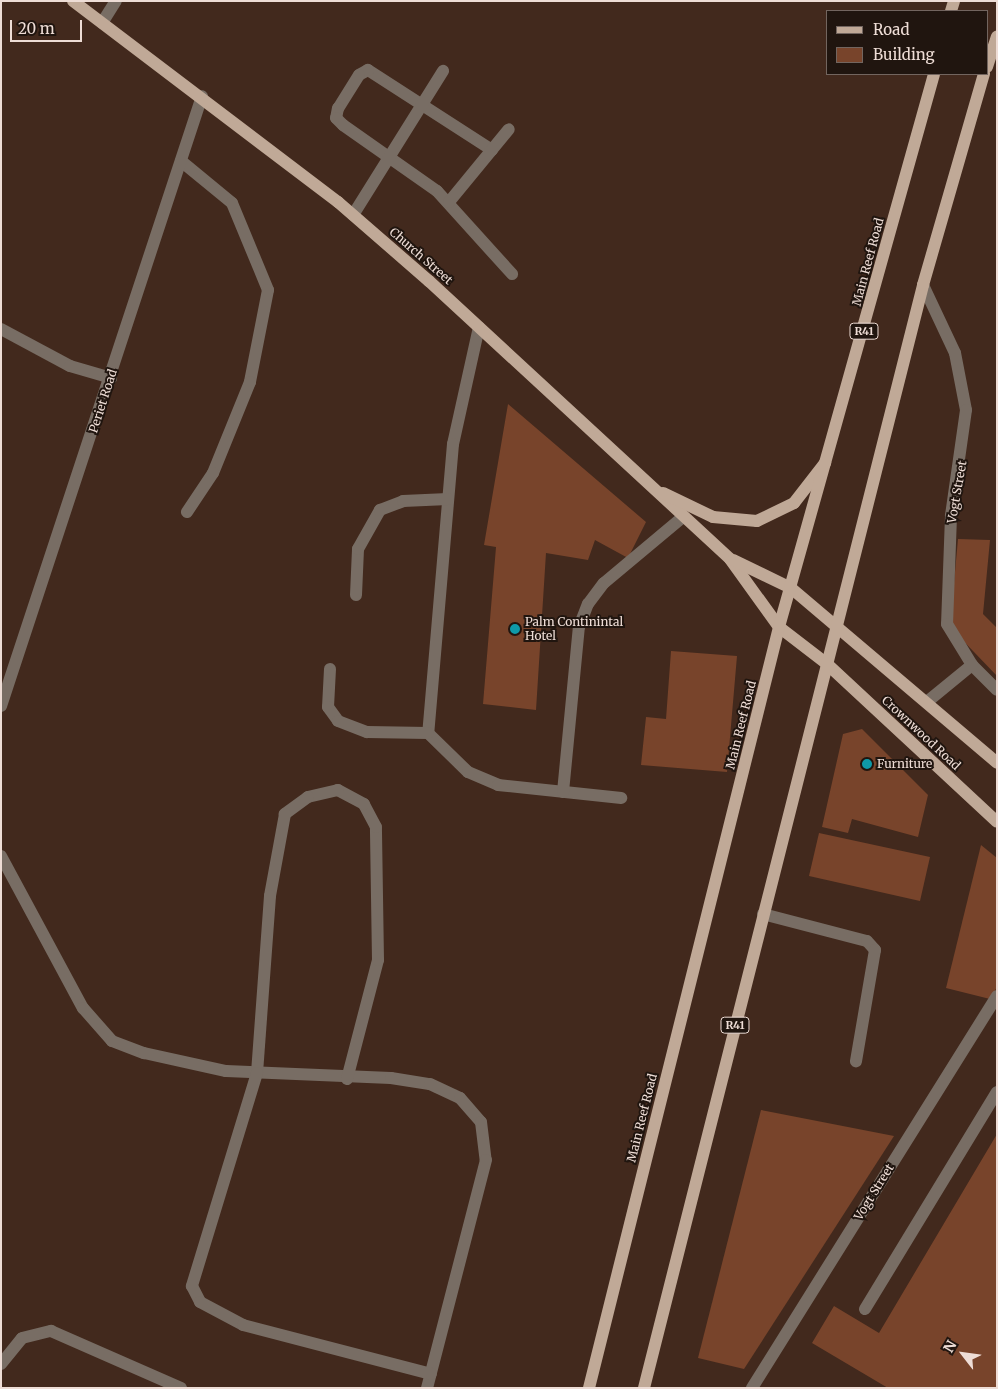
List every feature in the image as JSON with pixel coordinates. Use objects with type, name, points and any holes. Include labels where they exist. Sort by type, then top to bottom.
[{"type":"main road","name":"Church Street","points":[[73,1],[202,96],[353,215],[479,327],[730,559],[779,627],[826,663]]},
{"type":"main road","points":[[988,64],[997,37]]},
{"type":"main road","name":"Main Reef Road","points":[[589,1388],[779,627],[829,457],[934,75]]},
{"type":"main road","name":"R41","points":[[644,1388],[922,285],[984,75]]},
{"type":"main road","points":[[650,487],[713,517],[757,521],[794,503],[829,457]]},
{"type":"main road","name":"Church Street","points":[[730,559],[791,588],[836,624]]},
{"type":"main road","points":[[836,624],[928,701],[997,764]]},
{"type":"main road","name":"Crownwood Road","points":[[826,663],[997,822]]},
{"type":"street","points":[[102,23],[116,1]]},
{"type":"street","points":[[492,150],[368,70],[359,74],[343,100],[336,118],[449,202],[512,274]]},
{"type":"street","points":[[353,215],[391,158],[443,71]]},
{"type":"street","name":"Periet Road","points":[[1,706],[111,378],[202,96]]},
{"type":"street","points":[[449,202],[509,130]]},
{"type":"street","points":[[181,162],[232,203],[268,290],[250,382],[212,473],[187,512]]},
{"type":"street","name":"Vogt Street","points":[[922,285],[955,353],[966,410],[951,516],[946,612],[949,628],[972,666],[997,690]]},
{"type":"street","points":[[428,733],[448,499],[460,395],[479,327]]},
{"type":"street","points":[[1,329],[70,366],[111,378]]},
{"type":"street","points":[[356,595],[358,549],[380,510],[403,500],[448,499]]},
{"type":"street","points":[[563,792],[579,627],[588,604],[604,583],[683,517]]},
{"type":"street","points":[[928,701],[972,666]]},
{"type":"street","points":[[330,670],[328,706],[338,721],[367,732],[428,733],[468,772],[498,785],[621,798]]},
{"type":"street","points":[[347,1079],[378,960],[376,827],[364,804],[338,790],[308,797],[285,814],[270,896],[257,1073],[192,1286],[200,1302],[243,1325],[430,1374]]},
{"type":"street","points":[[1,856],[82,1008],[112,1041],[144,1053],[257,1073],[347,1079],[391,1078],[430,1084],[460,1098],[481,1122],[486,1160],[427,1388]]},
{"type":"street","points":[[762,914],[866,942],[876,950],[856,1061]]},
{"type":"street","name":"Vogt Street","points":[[752,1388],[997,996]]},
{"type":"street","points":[[865,1309],[997,1092]]},
{"type":"street","points":[[1,1364],[22,1338],[51,1332],[181,1388]]},
{"type":"building","points":[[508,404],[646,522],[628,558],[595,540],[588,560],[546,553],[536,710],[483,704],[496,547],[484,545]]},
{"type":"building","points":[[958,539],[990,540],[983,614],[997,628],[997,676],[950,627]]},
{"type":"building","points":[[671,651],[737,656],[727,772],[641,765],[646,717],[666,719]]},
{"type":"building","name":"Furniture","points":[[862,729],[928,795],[918,837],[852,819],[848,833],[822,827],[843,734]]},
{"type":"building","points":[[819,833],[930,857],[920,901],[809,876]]},
{"type":"building","points":[[981,845],[997,858],[997,987],[990,999],[946,988]]},
{"type":"building","points":[[761,1110],[894,1136],[744,1369],[698,1358]]},
{"type":"building","points":[[997,1134],[997,1388],[888,1388],[812,1343],[834,1306],[879,1333]]},
{"type":"place","name":"Palm Continintal Hotel","points":[[515,629]]},
{"type":"place","name":"Furniture","points":[[867,764]]}]
